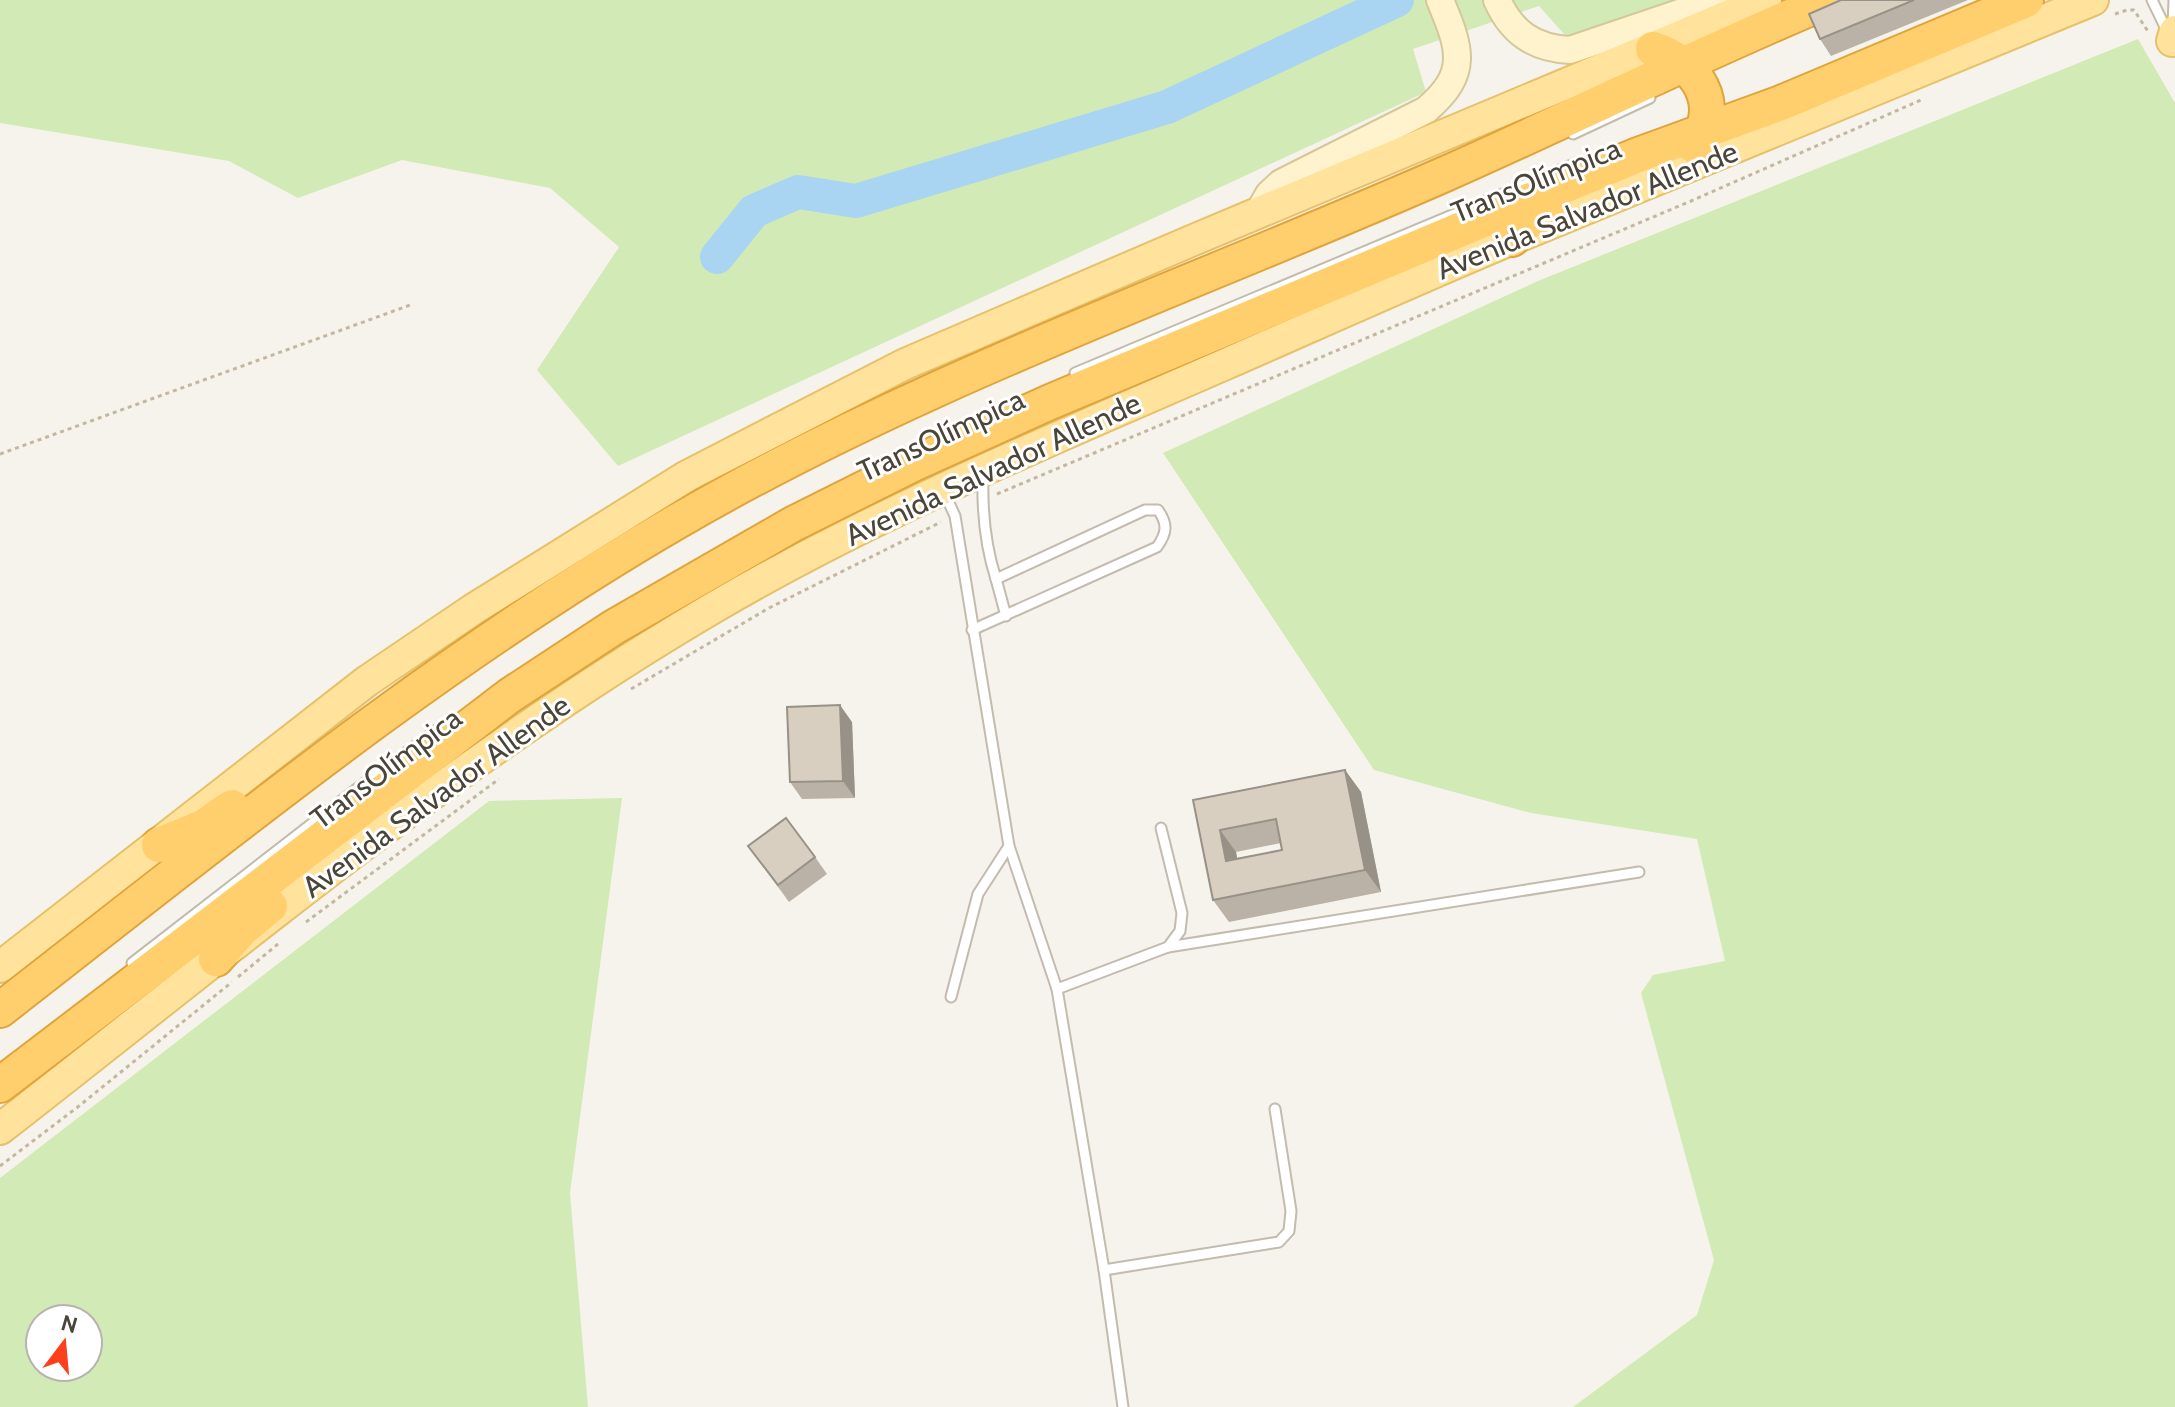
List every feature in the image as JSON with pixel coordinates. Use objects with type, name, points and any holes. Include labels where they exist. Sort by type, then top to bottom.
[{"type":"highway","points":[[0,1010],[406,697],[483,643],[675,522],[806,451],[951,383],[1691,72],[1830,0]]},
{"type":"highway","name":"Avenida Salvador Allende","points":[[0,1085],[509,696],[614,627],[837,500],[1079,389],[1638,155],[1706,119],[1781,103],[2026,0]]},
{"type":"highway","points":[[1512,239],[1530,219],[1685,155],[1706,119],[1705,96],[1691,72],[1653,49]]},
{"type":"highway","points":[[216,959],[241,930],[498,717],[509,696]]},
{"type":"highway","points":[[159,845],[203,827],[388,699],[406,697]]},
{"type":"main road","points":[[0,967],[367,681],[510,585],[687,476],[905,364],[1766,0]]},
{"type":"main road","name":"Avenida Salvador Allende","points":[[0,1129],[216,959],[480,758],[590,684],[814,551],[948,502],[983,469],[1512,239],[1791,127],[2099,9]]},
{"type":"street","points":[[1258,213],[1269,194],[1281,183],[1426,110],[1442,97],[1457,71],[1456,41],[1440,0]]},
{"type":"street","points":[[1502,10],[1516,30],[1536,44],[1570,50],[1718,0]]},
{"type":"lane","points":[[2152,0],[2168,40]]},
{"type":"lane","points":[[2168,40],[2174,0]]},
{"type":"lane","name":"TransOlímpica","points":[[1570,135],[1654,96]]},
{"type":"lane","name":"TransOlímpica","points":[[1058,381],[1594,155]]},
{"type":"lane","points":[[983,469],[982,506],[987,551],[1006,616]]},
{"type":"lane","points":[[948,502],[1009,846],[1057,989],[1104,1270],[1123,1407]]},
{"type":"lane","points":[[972,630],[1157,547],[1165,536],[1165,520],[1158,510],[1145,510],[996,579]]},
{"type":"lane","name":"TransOlímpica","points":[[124,969],[448,722]]},
{"type":"lane","points":[[1161,828],[1182,913],[1180,931],[1168,947]]},
{"type":"lane","points":[[951,997],[978,894],[1009,846]]},
{"type":"lane","points":[[1057,989],[1168,947],[1639,872]]},
{"type":"lane","points":[[1104,1270],[1279,1242],[1289,1231],[1291,1211],[1275,1109]]},
{"type":"path","points":[[2099,9],[2134,10],[2168,40]]},
{"type":"path","points":[[982,506],[993,496],[1691,201],[1933,94]]},
{"type":"path","points":[[0,454],[413,304]]},
{"type":"path","points":[[627,691],[948,502]]},
{"type":"path","points":[[302,926],[501,777]]},
{"type":"path","points":[[0,1166],[277,945]]},
{"type":"green space","points":[[0,0],[1693,0],[1589,42],[1564,34],[1539,6],[1413,49],[1426,92],[618,466],[537,370],[619,247],[550,188],[402,160],[298,198],[229,161],[0,123]]},
{"type":"green space","points":[[2138,39],[2175,103],[2175,1407],[1573,1407],[1697,1315],[1714,1260],[1641,993],[1653,975],[1725,961],[1697,839],[1531,813],[1374,770],[1163,453],[1538,281]]},
{"type":"green space","points":[[622,798],[570,1193],[588,1407],[0,1407],[0,1178],[489,801]]},
{"type":"building","points":[[1841,0],[1914,0],[1820,39],[1809,14]]},
{"type":"building","points":[[840,705],[843,781],[790,782],[787,707]]},
{"type":"building","points":[[1345,770],[1365,870],[1213,900],[1193,800]],"holes":[[[1276,819],[1282,850],[1226,861],[1220,830]]]},
{"type":"building","points":[[786,818],[815,857],[778,885],[748,846]]},
{"type":"waterway","points":[[717,257],[754,211],[798,192],[856,201],[1167,107],[1397,0]]}]
